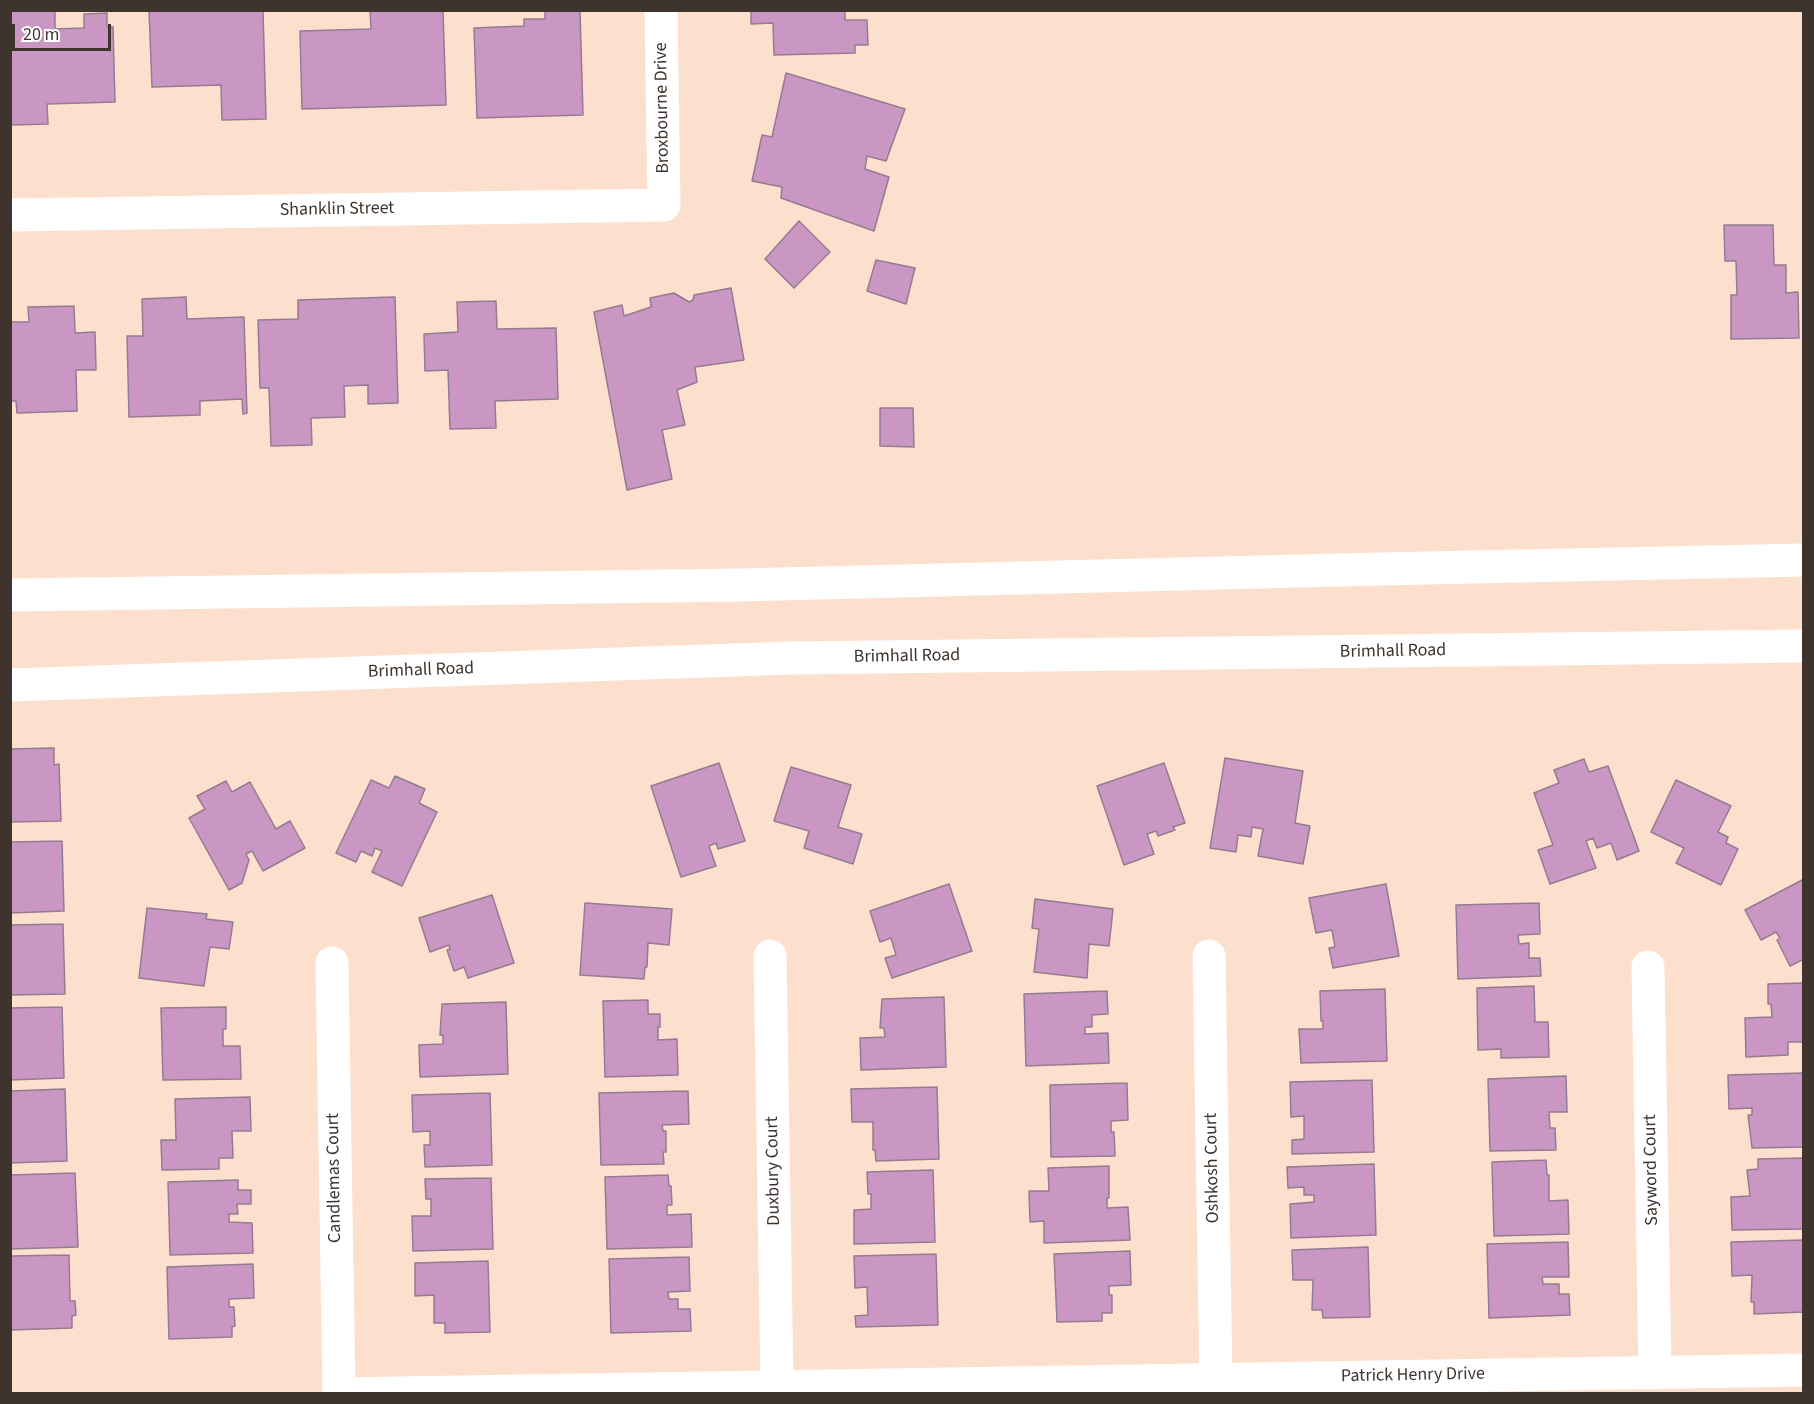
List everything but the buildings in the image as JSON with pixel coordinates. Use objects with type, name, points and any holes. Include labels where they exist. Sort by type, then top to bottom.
[{"type":"street","name":"Broxbourne Drive","points":[[661,10],[664,205]]},
{"type":"street","name":"Shanklin Street","points":[[10,215],[664,205]]},
{"type":"street","points":[[10,595],[741,585],[1803,560]]},
{"type":"street","name":"Brimhall Road","points":[[10,685],[791,658],[1803,646]]},
{"type":"street","name":"Duxbury Court","points":[[770,956],[777,1386]]},
{"type":"street","name":"Oshkosh Court","points":[[1209,956],[1216,1380]]},
{"type":"street","name":"Candlemas Court","points":[[332,963],[339,1394]]},
{"type":"street","name":"Sayword Court","points":[[1648,967],[1655,1373]]},
{"type":"street","name":"Patrick Henry Drive","points":[[339,1394],[1803,1370]]}]
